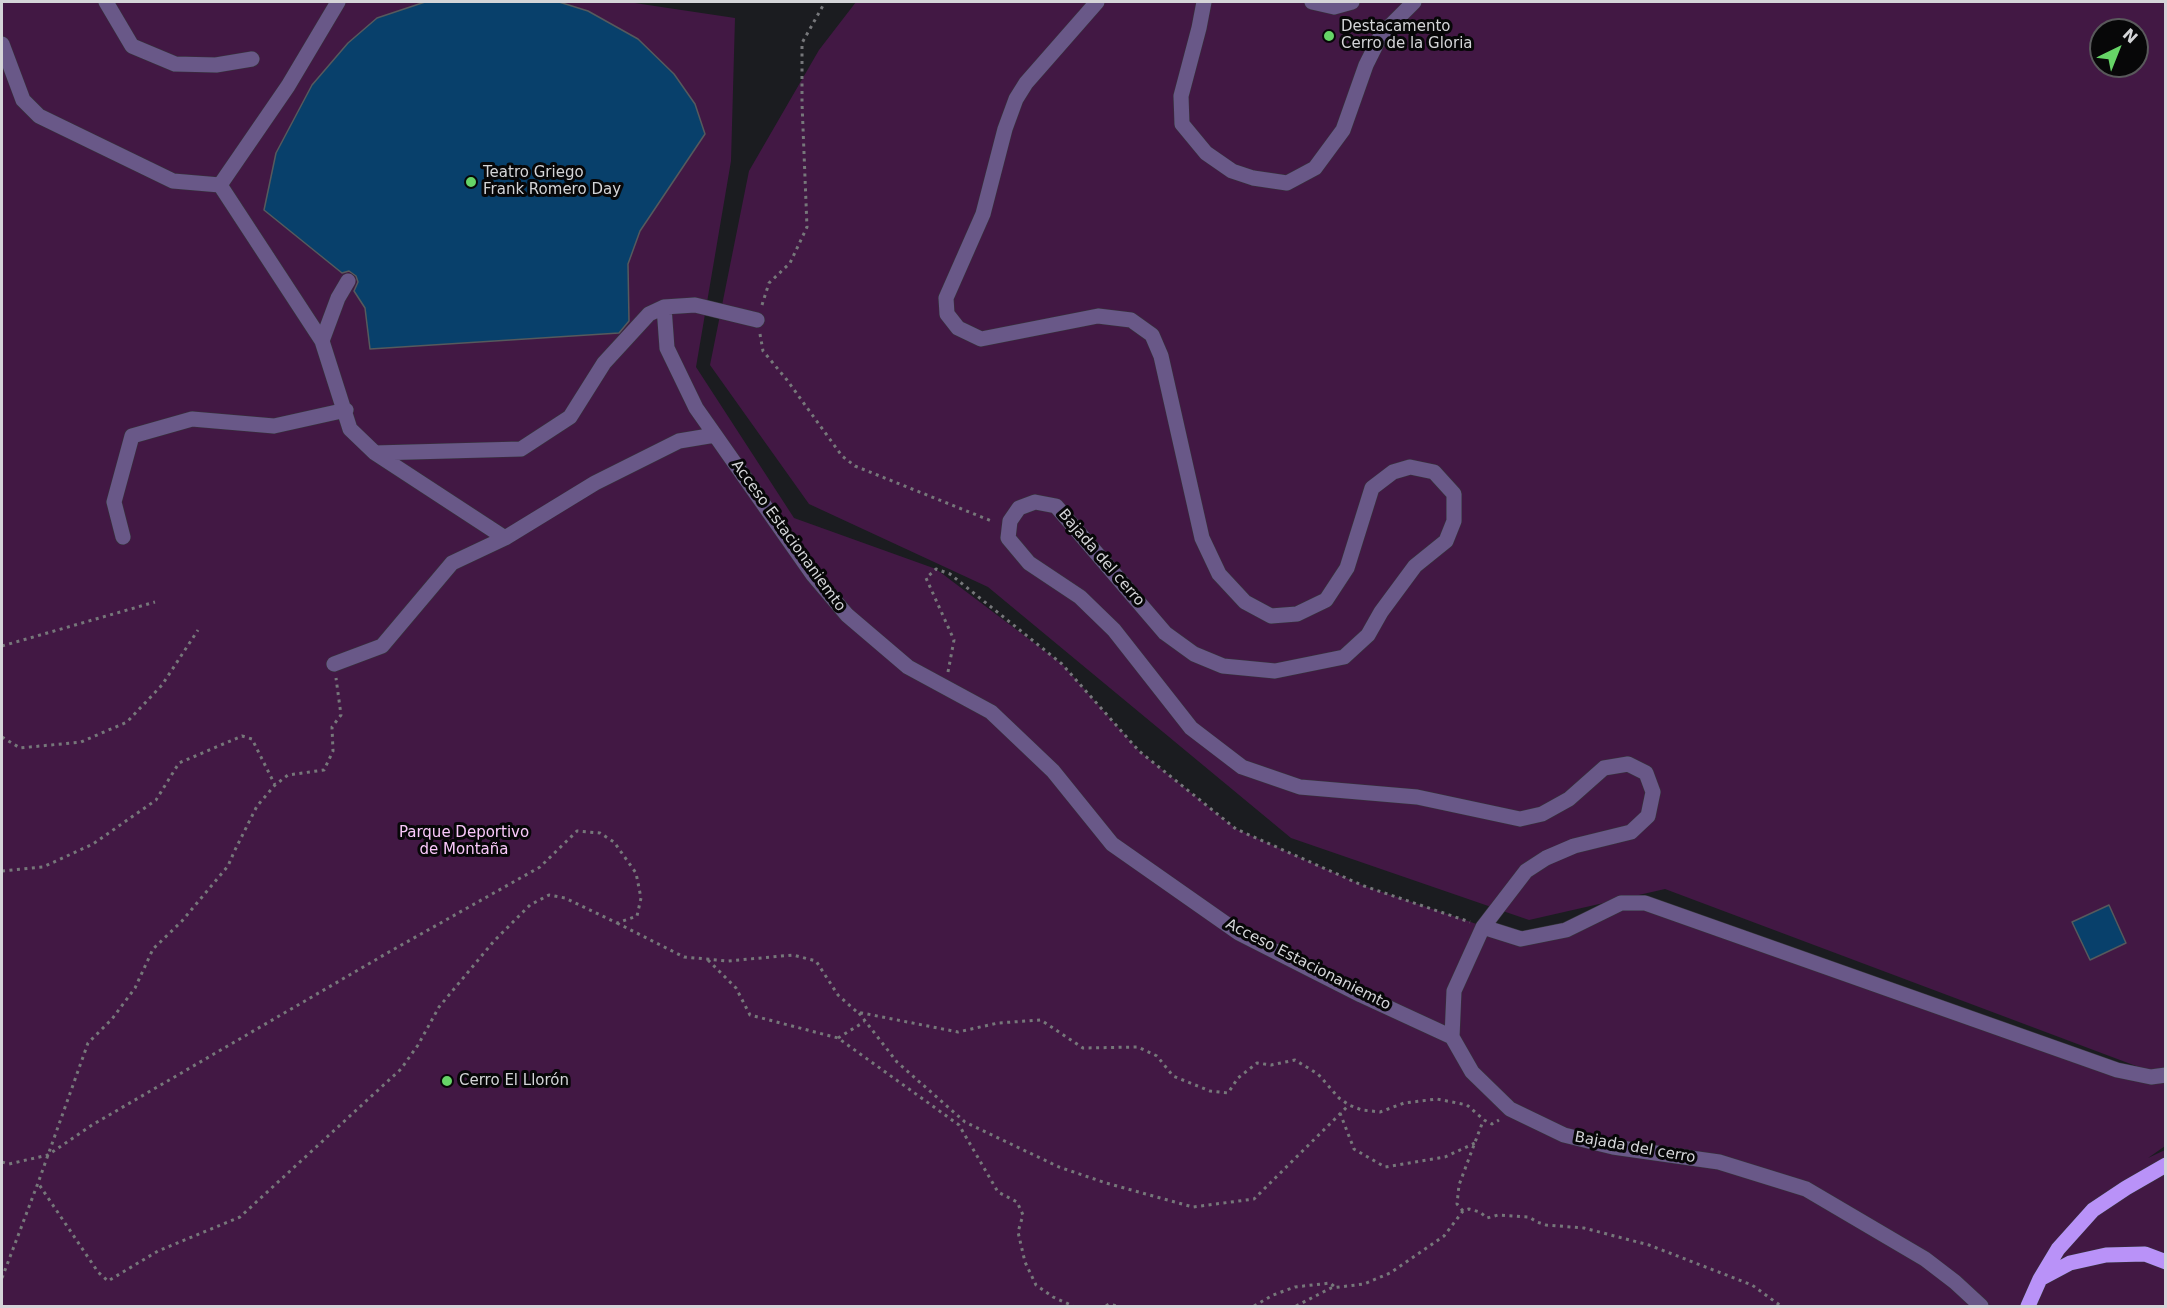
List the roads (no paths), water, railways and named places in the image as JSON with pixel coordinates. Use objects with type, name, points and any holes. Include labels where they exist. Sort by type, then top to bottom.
[{"type":"main road","points":[[2028,1306],[2040,1279],[2058,1249],[2093,1210],[2166,1165]]},
{"type":"main road","points":[[2040,1279],[2070,1263],[2106,1255],[2145,1254],[2166,1262]]},
{"type":"street","points":[[106,2],[132,46],[175,64],[216,65],[252,58]]},
{"type":"street","points":[[220,185],[288,86],[338,2]]},
{"type":"street","name":"Bajada del cerro","points":[[1097,2],[1026,83],[1016,99],[1005,129],[983,214],[946,298],[947,314],[957,328],[981,339],[1098,316],[1131,320],[1152,335],[1161,356],[1202,538],[1219,574],[1245,602],[1271,616],[1297,614],[1326,600],[1347,568],[1372,488],[1393,472],[1410,467],[1434,472],[1454,494],[1454,521],[1446,541],[1415,566],[1368,635],[1344,657],[1275,671],[1224,666],[1194,654],[1165,633],[1056,506],[1035,502],[1019,508],[1010,521],[1008,538],[1029,563],[1080,597],[1114,630],[1191,728],[1242,767],[1300,787],[1417,797],[1520,819],[1542,814],[1569,799],[1604,768],[1628,764],[1646,773],[1653,792],[1648,816],[1631,832],[1574,846],[1546,858],[1526,871],[1483,927]]},
{"type":"street","points":[[1204,2],[1181,96],[1182,124],[1206,153],[1232,171],[1253,178],[1287,183],[1315,168],[1343,130],[1366,64],[1381,35],[1414,2]]},
{"type":"street","points":[[1312,2],[1334,7],[1352,2]]},
{"type":"street","points":[[2,44],[23,100],[39,116],[173,181],[220,185]]},
{"type":"street","points":[[220,185],[322,341],[346,410],[350,429],[375,453],[505,538]]},
{"type":"street","points":[[322,341],[338,298],[348,281]]},
{"type":"street","points":[[375,453],[521,448],[570,417],[604,363],[649,314],[664,307],[695,305],[757,320]]},
{"type":"street","name":"Acceso Estacionaniemto","points":[[664,307],[667,348],[696,408],[813,574],[847,615],[908,667],[991,712],[1053,771],[1112,844],[1239,933],[1361,995],[1452,1037]]},
{"type":"street","points":[[123,537],[114,502],[132,436],[192,419],[274,426],[346,410]]},
{"type":"street","points":[[334,664],[382,646],[452,563],[505,538],[595,483],[679,441],[714,435]]},
{"type":"street","points":[[1452,1037],[1454,991],[1483,927],[1521,939],[1566,930],[1621,903],[1645,903],[2117,1070],[2151,1077],[2166,1075]]},
{"type":"street","name":"Bajada del cerro","points":[[1452,1037],[1472,1072],[1510,1109],[1564,1135],[1613,1147],[1719,1162],[1806,1190],[1925,1259],[1981,1306]]},
{"type":"place","name":"Destacamento Cerro de la Gloria","points":[[1329,36]]},
{"type":"place","name":"Teatro Griego Frank Romero Day","points":[[471,182]]},
{"type":"place","name":"Cerro El Llorón","points":[[447,1081]]},
{"type":"park label","name":"Parque Deportivo de Montaña","points":[[464,842]]}]
